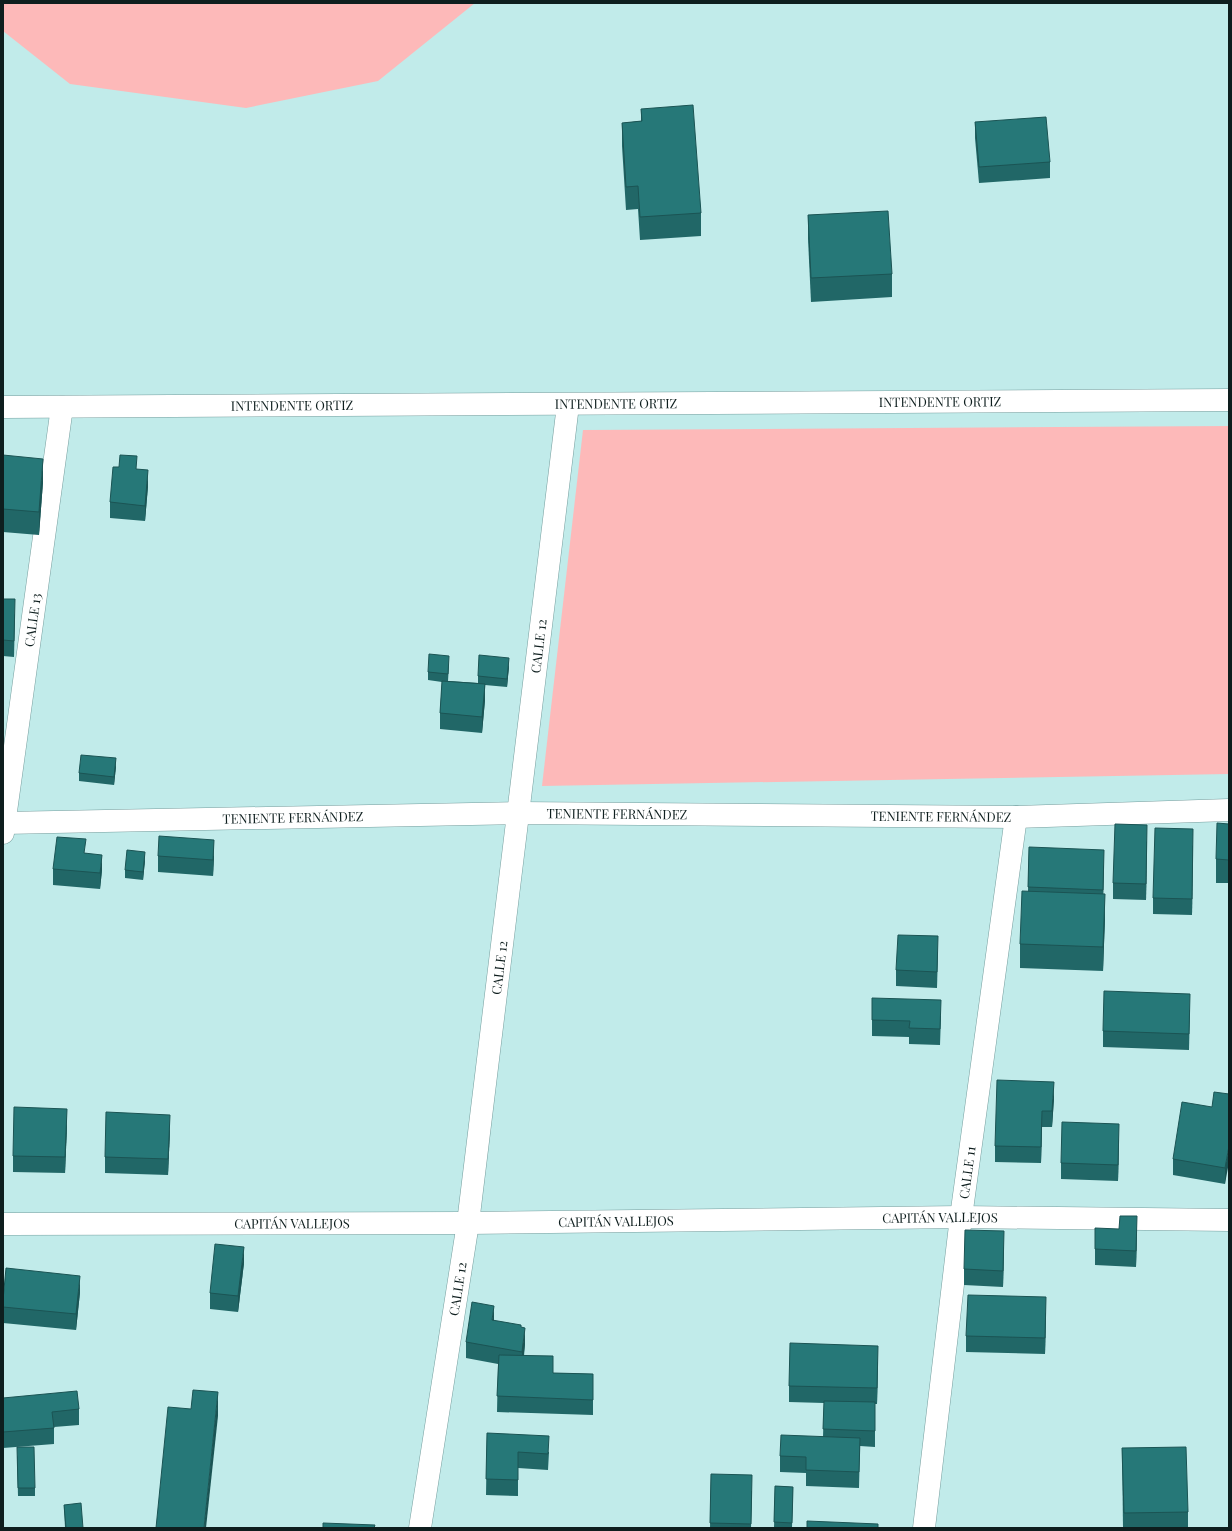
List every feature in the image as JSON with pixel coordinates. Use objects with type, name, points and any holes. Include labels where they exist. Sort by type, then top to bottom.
[{"type":"street","name":"INTENDENTE ORTIZ","points":[[3,407],[568,405],[1229,400]]},
{"type":"street","name":"CALLE 12","points":[[420,1528],[468,1223],[568,405]]},
{"type":"street","name":"CALLE 13","points":[[4,828],[62,407]]},
{"type":"street","name":"TENIENTE FERNÁNDEZ","points":[[4,828],[518,813],[1016,817],[1229,810]]},
{"type":"street","name":"CALLE 11","points":[[924,1528],[961,1217],[1016,817]]},
{"type":"street","name":"CAPITÁN VALLEJOS","points":[[3,1224],[468,1223],[961,1217],[1229,1220]]},
{"type":"shaded area","points":[[3,3],[475,3],[378,81],[246,108],[70,84],[3,31]]},
{"type":"shaded area","points":[[1229,426],[1229,774],[542,786],[583,430]]},
{"type":"building","points":[[693,105],[701,213],[640,217],[638,186],[626,187],[622,123],[642,121],[641,109]]},
{"type":"building","points":[[1046,117],[1050,162],[979,167],[975,122]]},
{"type":"building","points":[[888,211],[892,274],[811,278],[808,215]]},
{"type":"building","points":[[3,455],[43,459],[39,512],[3,509]]},
{"type":"building","points":[[120,455],[137,456],[136,469],[148,470],[145,506],[110,502],[113,467],[119,467]]},
{"type":"building","points":[[3,599],[15,599],[14,641],[3,640]]},
{"type":"building","points":[[429,654],[449,656],[448,674],[428,672]]},
{"type":"building","points":[[479,655],[509,658],[507,679],[478,676]]},
{"type":"building","points":[[442,681],[485,684],[482,717],[440,713]]},
{"type":"building","points":[[81,755],[116,758],[114,777],[79,773]]},
{"type":"building","points":[[1217,823],[1229,824],[1229,860],[1216,859]]},
{"type":"building","points":[[1115,824],[1147,825],[1146,884],[1113,883]]},
{"type":"building","points":[[1155,828],[1193,829],[1192,899],[1153,898]]},
{"type":"building","points":[[159,836],[214,840],[213,860],[158,856]]},
{"type":"building","points":[[57,837],[86,839],[84,853],[102,855],[100,873],[53,869]]},
{"type":"building","points":[[1029,847],[1104,850],[1103,890],[1028,887]]},
{"type":"building","points":[[127,850],[145,852],[143,872],[125,870]]},
{"type":"building","points":[[1022,891],[1105,894],[1103,947],[1020,944]]},
{"type":"building","points":[[898,935],[938,936],[937,972],[896,970]]},
{"type":"building","points":[[1104,991],[1190,994],[1189,1034],[1103,1031]]},
{"type":"building","points":[[872,998],[941,1000],[940,1029],[909,1028],[910,1021],[872,1020]]},
{"type":"building","points":[[997,1080],[1054,1082],[1052,1111],[1042,1111],[1041,1147],[995,1146]]},
{"type":"building","points":[[1214,1092],[1229,1094],[1229,1146],[1225,1168],[1173,1159],[1182,1102],[1212,1107]]},
{"type":"building","points":[[14,1107],[67,1109],[65,1157],[13,1156]]},
{"type":"building","points":[[106,1112],[170,1115],[168,1159],[105,1157]]},
{"type":"building","points":[[1062,1122],[1119,1124],[1118,1165],[1061,1163]]},
{"type":"building","points":[[1120,1216],[1137,1216],[1136,1251],[1095,1249],[1095,1228],[1119,1229]]},
{"type":"building","points":[[965,1230],[1004,1231],[1003,1271],[964,1269]]},
{"type":"building","points":[[215,1244],[244,1247],[238,1296],[210,1293]]},
{"type":"building","points":[[6,1268],[80,1276],[76,1314],[3,1307]]},
{"type":"building","points":[[968,1295],[1046,1297],[1045,1338],[966,1336]]},
{"type":"building","points":[[472,1302],[494,1306],[492,1320],[521,1325],[521,1327],[525,1328],[522,1352],[466,1342]]},
{"type":"building","points":[[790,1343],[878,1346],[877,1388],[789,1386]]},
{"type":"building","points":[[499,1355],[553,1356],[553,1373],[593,1374],[593,1400],[497,1396]]},
{"type":"building","points":[[193,1390],[218,1392],[204,1528],[156,1528],[168,1407],[191,1409]]},
{"type":"building","points":[[77,1391],[79,1409],[52,1412],[54,1428],[3,1432],[3,1398]]},
{"type":"building","points":[[824,1401],[875,1402],[875,1431],[823,1429]]},
{"type":"building","points":[[487,1433],[549,1436],[548,1454],[518,1452],[518,1480],[486,1479]]},
{"type":"building","points":[[781,1435],[860,1438],[859,1472],[806,1470],[806,1457],[780,1456]]},
{"type":"building","points":[[17,1447],[34,1447],[35,1488],[18,1488]]},
{"type":"building","points":[[1186,1447],[1188,1512],[1124,1513],[1122,1448]]},
{"type":"building","points":[[711,1474],[752,1475],[751,1524],[710,1523]]},
{"type":"building","points":[[775,1486],[793,1487],[792,1523],[774,1522]]},
{"type":"building","points":[[81,1503],[83,1528],[66,1528],[64,1505]]},
{"type":"building","points":[[807,1521],[878,1524],[878,1528],[807,1528]]},
{"type":"building","points":[[323,1523],[375,1525],[374,1528],[323,1528]]}]
